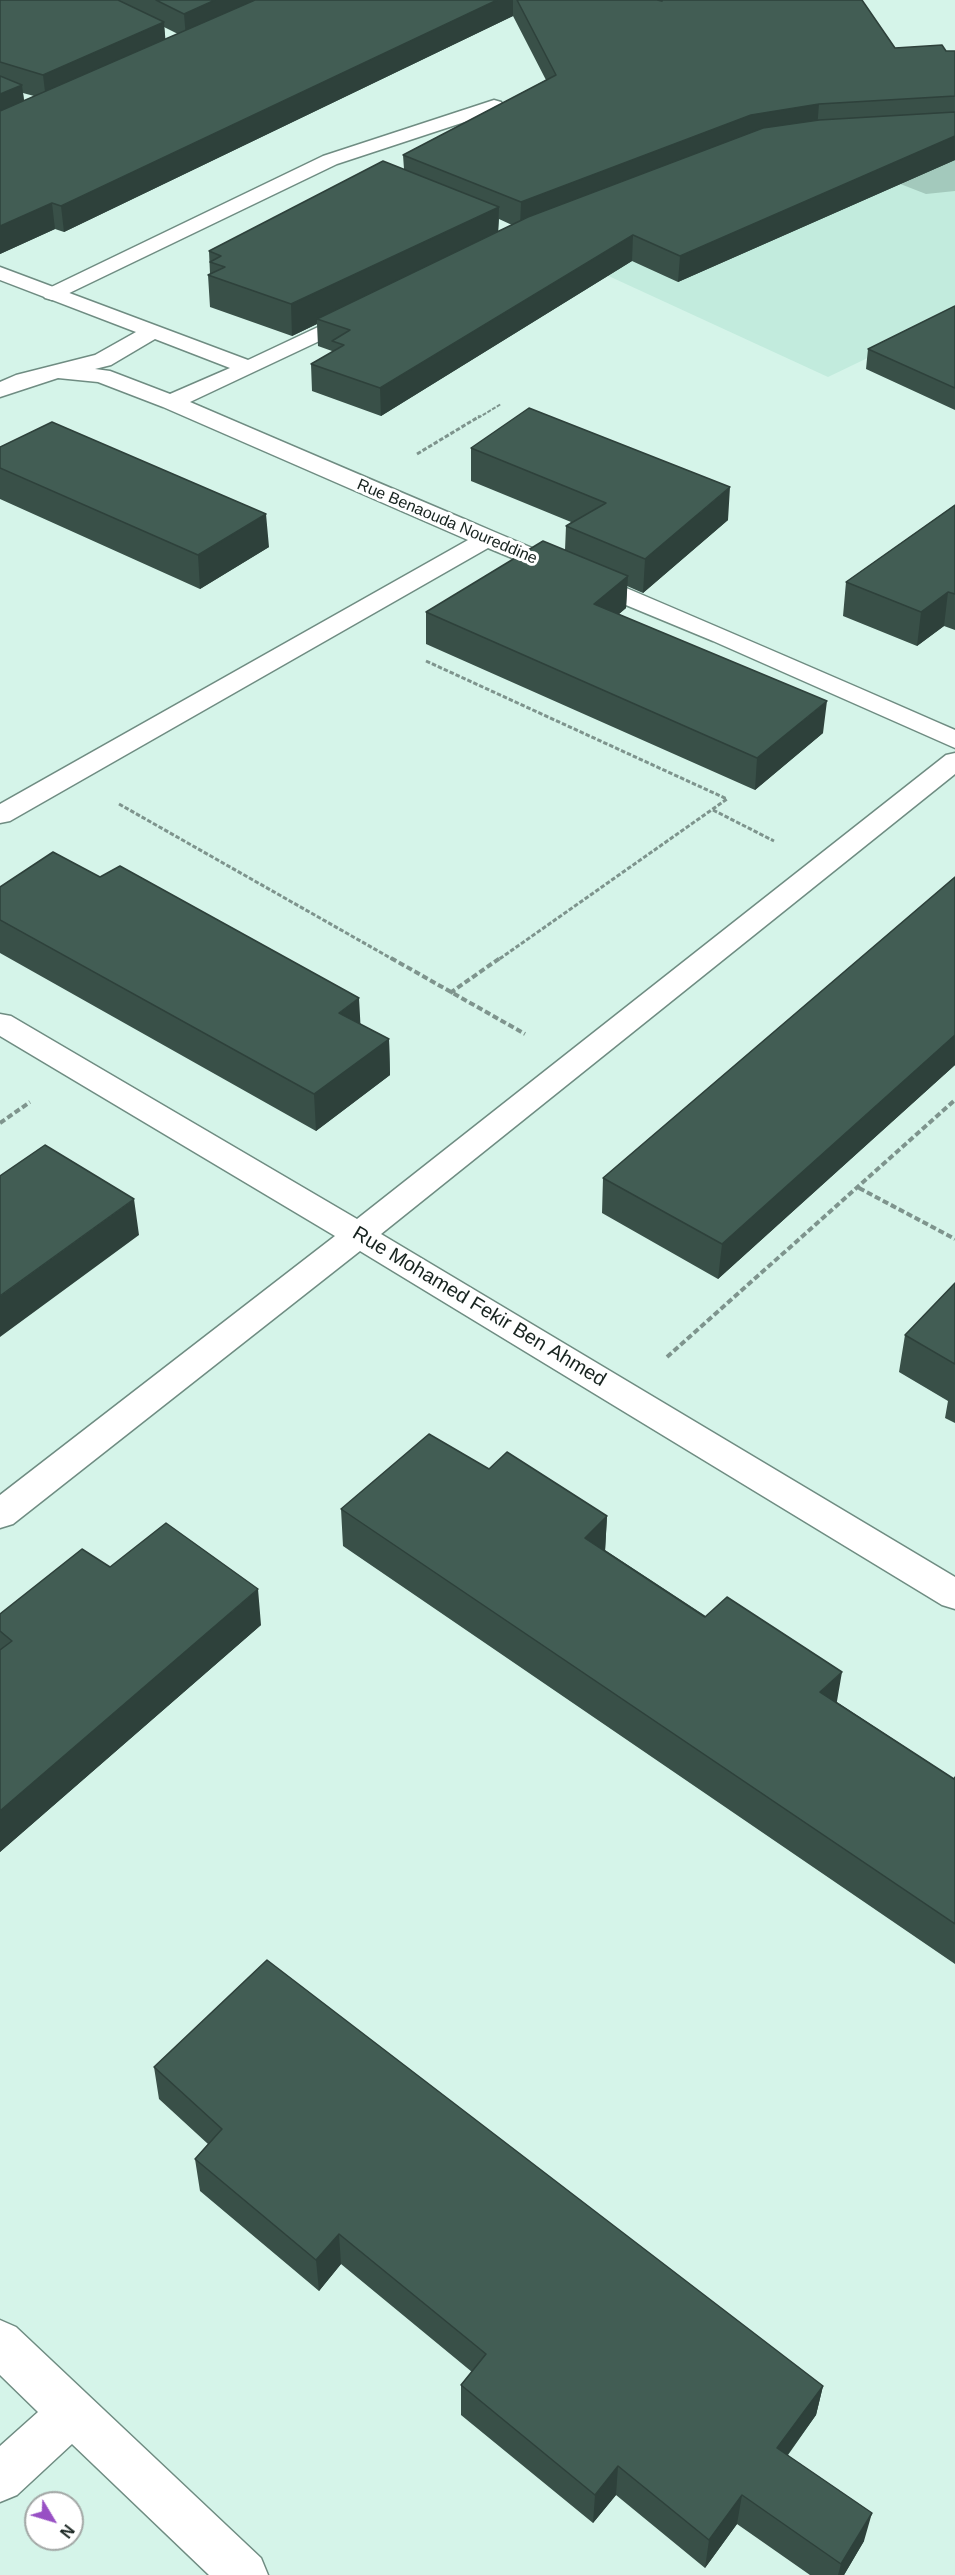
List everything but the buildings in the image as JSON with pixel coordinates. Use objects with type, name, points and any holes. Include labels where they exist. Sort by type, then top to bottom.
[{"type":"street","points":[[52,294],[330,160],[494,106]]},
{"type":"street","points":[[330,160],[362,172]]},
{"type":"street","points":[[0,273],[249,368]]},
{"type":"street","points":[[171,402],[249,368],[374,308]]},
{"type":"street","points":[[0,390],[24,380],[103,360],[154,331]]},
{"type":"street","name":"Rue Benaouda Noureddine","points":[[58,371],[102,376],[171,402],[487,539],[722,636],[955,740]]},
{"type":"street","points":[[0,815],[487,539]]},
{"type":"street","points":[[0,1514],[359,1235],[955,761]]},
{"type":"street","name":"Rue Mohamed Fekir Ben Ahmed","points":[[0,1023],[359,1235],[955,1595]]},
{"type":"street","points":[[0,2343],[244,2575]]},
{"type":"street","points":[[0,2478],[73,2412]]},
{"type":"path","points":[[414,456],[501,404]]},
{"type":"path","points":[[426,661],[727,799],[450,993]]},
{"type":"path","points":[[120,804],[450,993],[576,1061]]},
{"type":"path","points":[[712,810],[823,865]]},
{"type":"path","points":[[0,1123],[38,1096]]},
{"type":"path","points":[[663,1361],[955,1100]]},
{"type":"path","points":[[859,1188],[955,1239]]},
{"type":"shaded area","points":[[955,143],[955,316],[828,377],[576,261]]},
{"type":"shaded area","points":[[955,143],[955,191],[926,194],[826,155]]}]
